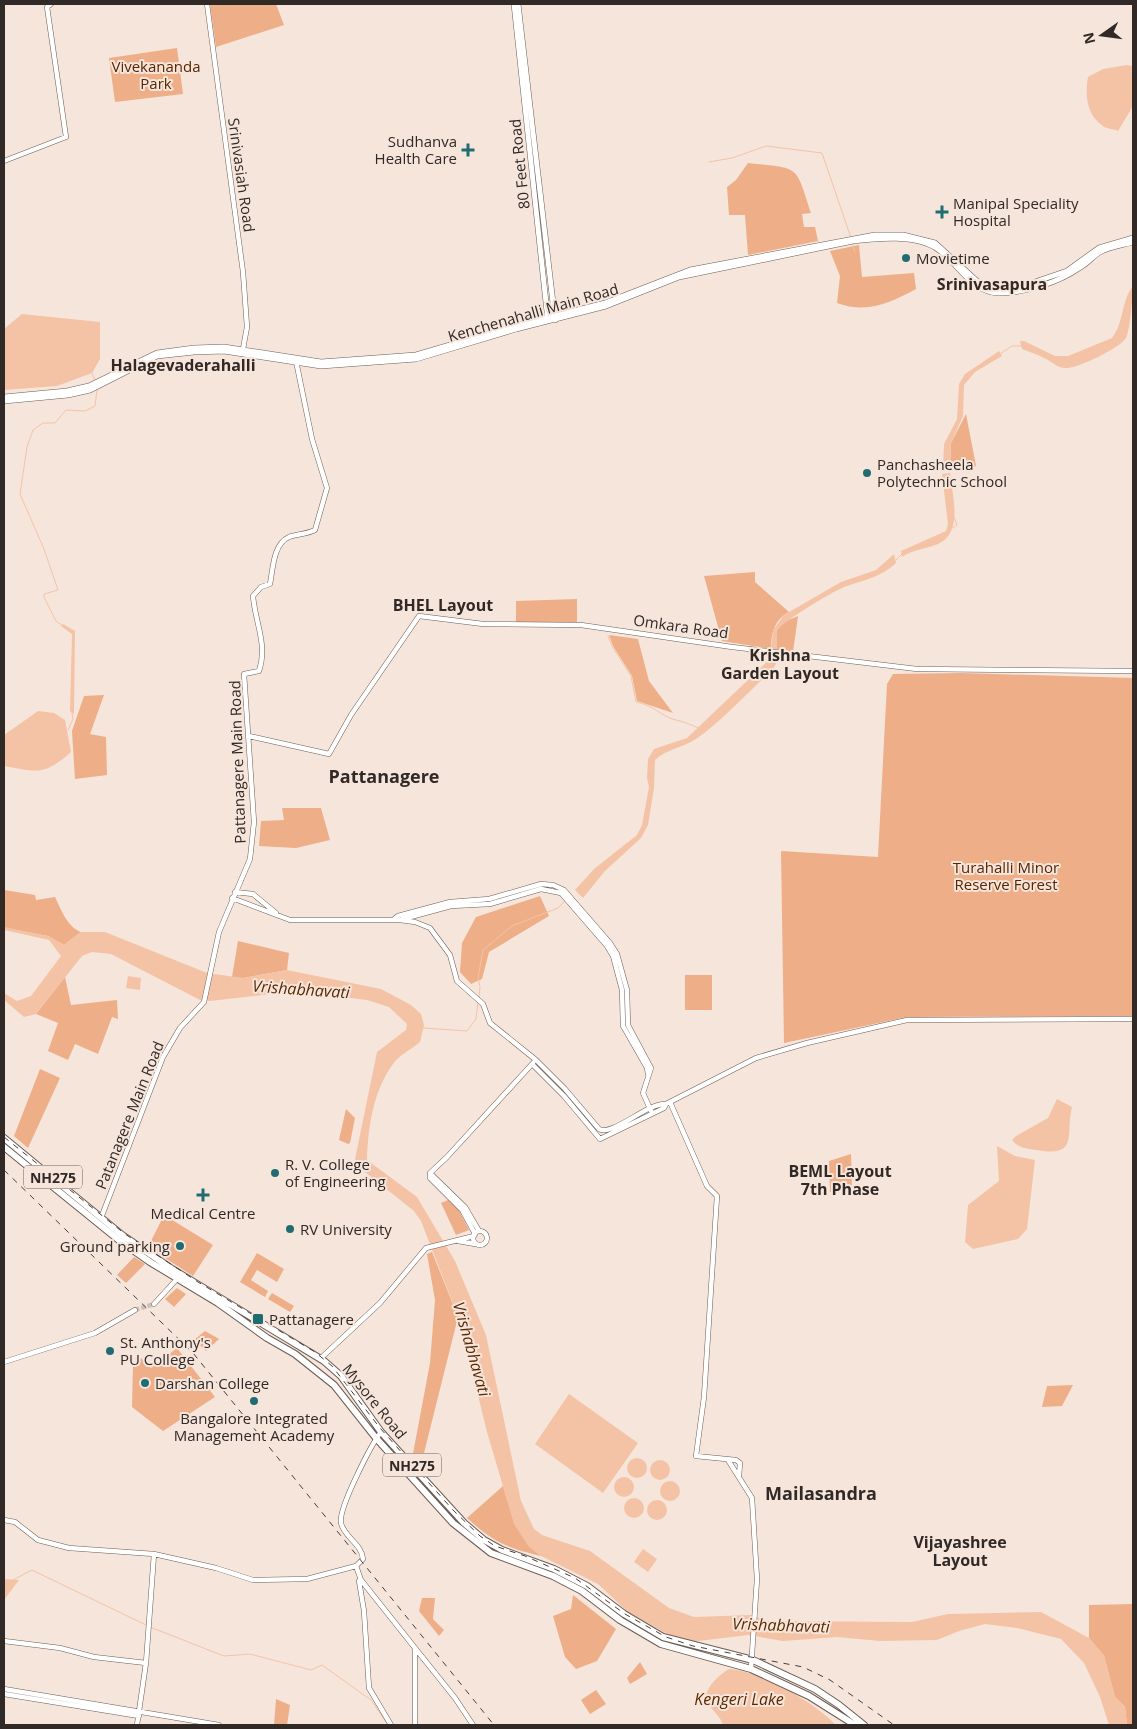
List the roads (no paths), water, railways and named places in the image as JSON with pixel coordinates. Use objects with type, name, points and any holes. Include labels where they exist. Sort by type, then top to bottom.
[{"type":"highway","name":"Mysore Road","points":[[4,1138],[101,1218],[172,1269],[320,1359],[341,1376],[381,1432],[464,1523],[484,1540],[502,1550],[554,1569],[587,1586],[624,1614],[663,1638],[753,1660],[815,1689],[864,1725]]},
{"type":"highway","name":"Mysore Road","points":[[4,1146],[98,1225],[150,1262],[295,1354],[334,1385],[376,1438],[453,1523],[491,1553],[553,1576],[582,1591],[620,1620],[661,1644],[751,1669]]},
{"type":"highway","name":"NH275","points":[[751,1669],[809,1696],[854,1725]]},
{"type":"main road","name":"80 Feet Road","points":[[514,4],[548,320]]},
{"type":"main road","name":"80 Feet Road","points":[[518,4],[554,319]]},
{"type":"main road","name":"Kenchenahalli Main Road","points":[[554,319],[605,303],[690,270],[875,234],[904,235],[935,243],[978,282],[988,287],[999,289],[1025,285],[1067,271],[1099,248],[1133,238]]},
{"type":"main road","name":"Kenchenahalli Main Road","points":[[4,401],[68,395],[96,385],[157,356],[194,352],[224,350],[336,366],[416,359],[548,320],[606,306],[691,274],[853,241],[902,239],[934,247],[975,285],[987,291],[999,292],[1030,288],[1068,274],[1098,253],[1133,242]]},
{"type":"main road","name":"Kenchenahalli Main Road","points":[[4,397],[67,391],[96,385],[156,353],[210,347],[243,349],[296,361]]},
{"type":"street","points":[[4,161],[66,137],[47,7],[51,4]]},
{"type":"street","name":"Srinivasiah Road","points":[[207,4],[243,272],[247,327],[243,349]]},
{"type":"street","name":"Pattanagere Main Road","points":[[210,971],[219,932],[250,859],[254,838],[244,674],[259,671],[263,638],[257,624],[253,596],[262,587],[270,584],[275,556],[286,538],[316,530],[326,488],[312,439],[296,361]]},
{"type":"street","name":"Omkara Road","points":[[249,736],[329,754],[351,715],[419,616],[482,624],[582,625],[916,669],[1133,671]]},
{"type":"street","points":[[393,920],[398,916],[444,903],[489,899],[541,884],[553,885],[577,908],[607,946],[614,960],[622,990],[623,1026],[647,1068],[648,1081],[643,1093],[651,1111]]},
{"type":"street","points":[[400,920],[451,906],[490,904],[541,889],[562,892]]},
{"type":"street","points":[[235,892],[253,894],[278,916]]},
{"type":"street","points":[[232,898],[290,920],[400,920],[415,922],[430,928],[450,955],[457,981],[478,1001],[490,1023],[534,1062],[603,1131],[668,1103],[756,1058],[807,1043],[898,1022],[1133,1019]]},
{"type":"street","name":"Patanagere Main Road","points":[[101,1218],[163,1057],[180,1028],[204,1002],[210,971]]},
{"type":"street","points":[[534,1062],[600,1139],[651,1111]]},
{"type":"street","points":[[477,1244],[476,1234],[465,1207],[430,1173],[534,1062]]},
{"type":"street","points":[[668,1103],[707,1186],[717,1196],[704,1397],[696,1456],[736,1460],[740,1463],[740,1476]]},
{"type":"street","points":[[320,1359],[380,1303],[426,1248],[453,1240],[476,1234],[484,1233],[487,1238],[484,1244],[453,1240]]},
{"type":"street","points":[[154,1304],[177,1279]]},
{"type":"street","points":[[4,1362],[94,1333],[135,1310]]},
{"type":"street","points":[[4,1520],[16,1522],[38,1540],[69,1548],[154,1554],[216,1568],[253,1580],[307,1580],[356,1566],[361,1562],[362,1554],[343,1528],[341,1514],[367,1454],[381,1432]]},
{"type":"street","points":[[728,1460],[740,1476],[752,1498],[757,1567],[751,1669]]},
{"type":"street","points":[[137,1725],[146,1663],[154,1554]]},
{"type":"street","points":[[356,1566],[364,1610],[369,1688],[391,1725]]},
{"type":"street","points":[[356,1566],[361,1580],[455,1698],[473,1725]]},
{"type":"street","points":[[359,1581],[384,1609]]},
{"type":"street","points":[[4,1641],[60,1648],[94,1656],[146,1663]]},
{"type":"street","points":[[415,1648],[415,1725]]},
{"type":"street","points":[[4,1689],[139,1713]]},
{"type":"street","points":[[4,1694],[218,1725]]},
{"type":"water","points":[[1127,65],[1133,66],[1133,106],[1118,131],[1105,127],[1093,116],[1088,104],[1087,84],[1088,77],[1103,69]]},
{"type":"water","points":[[1133,286],[1130,321],[1126,338],[1108,352],[1074,367],[1064,368],[1039,355],[1022,349],[1020,341],[1024,341],[1055,356],[1068,356],[1112,338],[1119,326],[1126,298]]},
{"type":"water","points":[[22,314],[100,322],[100,359],[92,373],[57,386],[4,390],[4,329]]},
{"type":"water","points":[[999,351],[1002,356],[975,372],[964,385],[963,416],[951,443],[950,467],[943,466],[944,444],[957,419],[959,384],[965,374]]},
{"type":"water","points":[[950,473],[954,502],[954,522],[951,531],[938,544],[911,552],[902,557],[901,551],[946,531],[948,524],[942,474]]},
{"type":"water","points":[[894,554],[896,563],[885,572],[832,593],[781,626],[777,630],[777,649],[771,649],[773,630],[784,615],[841,582],[876,570]]},
{"type":"water","points":[[63,624],[75,631],[74,714],[70,711],[72,634],[61,626]]},
{"type":"water","points":[[771,658],[779,658],[773,669],[715,724],[696,739],[664,753],[655,760],[654,788],[648,825],[641,838],[605,871],[583,898],[575,890],[594,869],[637,835],[642,825],[649,787],[647,778],[648,759],[654,749],[687,738]]},
{"type":"water","points":[[38,711],[54,713],[65,720],[71,752],[47,769],[33,771],[4,766],[4,735]]},
{"type":"water","name":"Vrishabhavati","points":[[4,927],[48,936],[64,945],[81,932],[105,932],[207,973],[243,978],[287,970],[381,989],[411,1005],[421,1014],[424,1025],[420,1042],[396,1061],[386,1075],[376,1098],[370,1123],[367,1160],[417,1197],[455,1261],[486,1335],[521,1501],[534,1529],[542,1535],[590,1551],[669,1608],[694,1617],[751,1615],[768,1621],[912,1622],[948,1614],[1041,1612],[1089,1638],[1104,1656],[1115,1697],[1125,1707],[1127,1725],[1109,1725],[1100,1697],[1084,1663],[1061,1639],[1017,1628],[985,1624],[959,1631],[937,1640],[880,1641],[837,1637],[783,1641],[748,1635],[690,1642],[669,1635],[628,1612],[598,1584],[541,1556],[529,1547],[514,1524],[487,1432],[460,1322],[421,1221],[414,1211],[360,1168],[355,1159],[377,1052],[406,1030],[407,1024],[389,1007],[367,1000],[318,994],[271,994],[210,1001],[200,1000],[111,954],[92,952],[82,956],[36,1014],[24,1017],[4,1000],[4,993],[17,1001],[31,996],[61,956],[49,940],[4,930]]},
{"type":"water","points":[[128,976],[141,978],[140,990],[126,988]]},
{"type":"water","points":[[1057,1099],[1072,1107],[1068,1141],[1065,1147],[1051,1152],[1027,1149],[1014,1143],[1012,1140],[1016,1136],[1048,1118]]},
{"type":"water","points":[[997,1146],[1015,1156],[1035,1160],[1027,1229],[1018,1239],[973,1249],[965,1242],[968,1205],[999,1181]]},
{"type":"water","points":[[569,1394],[638,1443],[603,1493],[535,1444]]},
{"type":"water","points":[[637,1458],[644,1461],[647,1468],[644,1475],[637,1478],[630,1475],[627,1468],[630,1461]]},
{"type":"water","points":[[660,1460],[667,1463],[670,1470],[667,1477],[660,1480],[653,1477],[650,1470],[653,1463]]},
{"type":"water","points":[[624,1477],[631,1480],[634,1487],[631,1494],[624,1497],[617,1494],[614,1487],[617,1480]]},
{"type":"water","points":[[670,1481],[677,1484],[680,1491],[677,1498],[670,1501],[663,1498],[660,1491],[663,1484]]},
{"type":"water","points":[[634,1498],[641,1501],[644,1508],[641,1515],[634,1518],[627,1515],[624,1508],[627,1501]]},
{"type":"water","points":[[653,1500],[661,1500],[667,1506],[667,1514],[661,1520],[653,1520],[647,1514],[647,1506]]},
{"type":"water","points":[[643,1549],[657,1559],[648,1572],[634,1562]]},
{"type":"water","points":[[4,1579],[19,1580],[4,1600]]},
{"type":"water","name":"Kengeri Lake","points":[[729,1669],[756,1675],[786,1689],[814,1707],[836,1725],[723,1725],[706,1697],[709,1687]]},
{"type":"waterway","points":[[709,162],[732,158],[766,146],[822,153],[851,238]]},
{"type":"waterway","points":[[852,242],[855,252]]},
{"type":"waterway","points":[[1000,354],[1012,346],[1022,346]]},
{"type":"waterway","points":[[92,373],[95,381]]},
{"type":"waterway","points":[[63,626],[56,621],[44,597],[44,594],[58,590],[44,549],[20,494],[27,447],[33,430],[43,423],[55,423],[66,410],[85,411],[95,406],[97,390]]},
{"type":"waterway","points":[[953,528],[957,525],[954,517]]},
{"type":"waterway","points":[[896,560],[902,554]]},
{"type":"waterway","points":[[608,636],[612,646],[631,676],[636,702],[698,728]]},
{"type":"waterway","points":[[68,730],[73,719],[72,713]]},
{"type":"waterway","points":[[479,998],[480,987],[478,978],[483,950],[512,926],[558,908],[565,901]]},
{"type":"waterway","points":[[423,1028],[467,1031],[476,1019],[478,1002]]},
{"type":"waterway","points":[[13,1580],[32,1570],[146,1625]]},
{"type":"waterway","points":[[150,1627],[224,1656],[250,1654],[311,1670],[322,1665],[371,1700],[388,1725]]},
{"type":"tunnel","points":[[135,1310],[154,1304]]},
{"type":"railway","points":[[4,1137],[125,1234],[198,1282],[315,1352],[332,1366],[380,1428],[453,1510],[480,1536],[495,1546],[525,1556],[575,1578],[625,1614],[666,1637],[693,1646],[803,1667],[830,1680],[894,1725]]},
{"type":"railway","points":[[4,1170],[193,1353],[494,1725]]},
{"type":"place","name":"Sudhanva Health Care","points":[[468,150]]},
{"type":"place","name":"Manipal Speciality Hospital","points":[[942,212]]},
{"type":"place","name":"Movietime","points":[[906,258]]},
{"type":"place","name":"Panchasheela Polytechnic School","points":[[867,473]]},
{"type":"place","name":"R. V. College of Engineering","points":[[275,1173]]},
{"type":"place","name":"Medical Centre","points":[[203,1195]]},
{"type":"place","name":"RV University","points":[[290,1229]]},
{"type":"place","name":"Ground parking","points":[[180,1246]]},
{"type":"place","name":"Pattanagere","points":[[258,1319]]},
{"type":"place","name":"St. Anthony's PU College","points":[[110,1351]]},
{"type":"place","name":"Darshan College","points":[[145,1383]]},
{"type":"place","name":"Bangalore Integrated Management Academy","points":[[254,1401]]},
{"type":"district","name":"Srinivasapura","points":[[992,284]]},
{"type":"district","name":"Halagevaderahalli","points":[[183,365]]},
{"type":"district","name":"BHEL Layout","points":[[443,605]]},
{"type":"district","name":"Krishna Garden Layout","points":[[780,664]]},
{"type":"district","name":"Pattanagere","points":[[384,776]]},
{"type":"district","name":"BEML Layout 7th Phase","points":[[840,1180]]},
{"type":"district","name":"Mailasandra","points":[[821,1493]]},
{"type":"district","name":"Vijayashree Layout","points":[[960,1551]]},
{"type":"park label","name":"Vivekananda Park","points":[[156,74]]},
{"type":"park label","name":"Turahalli Minor Reserve Forest","points":[[1006,876]]}]
